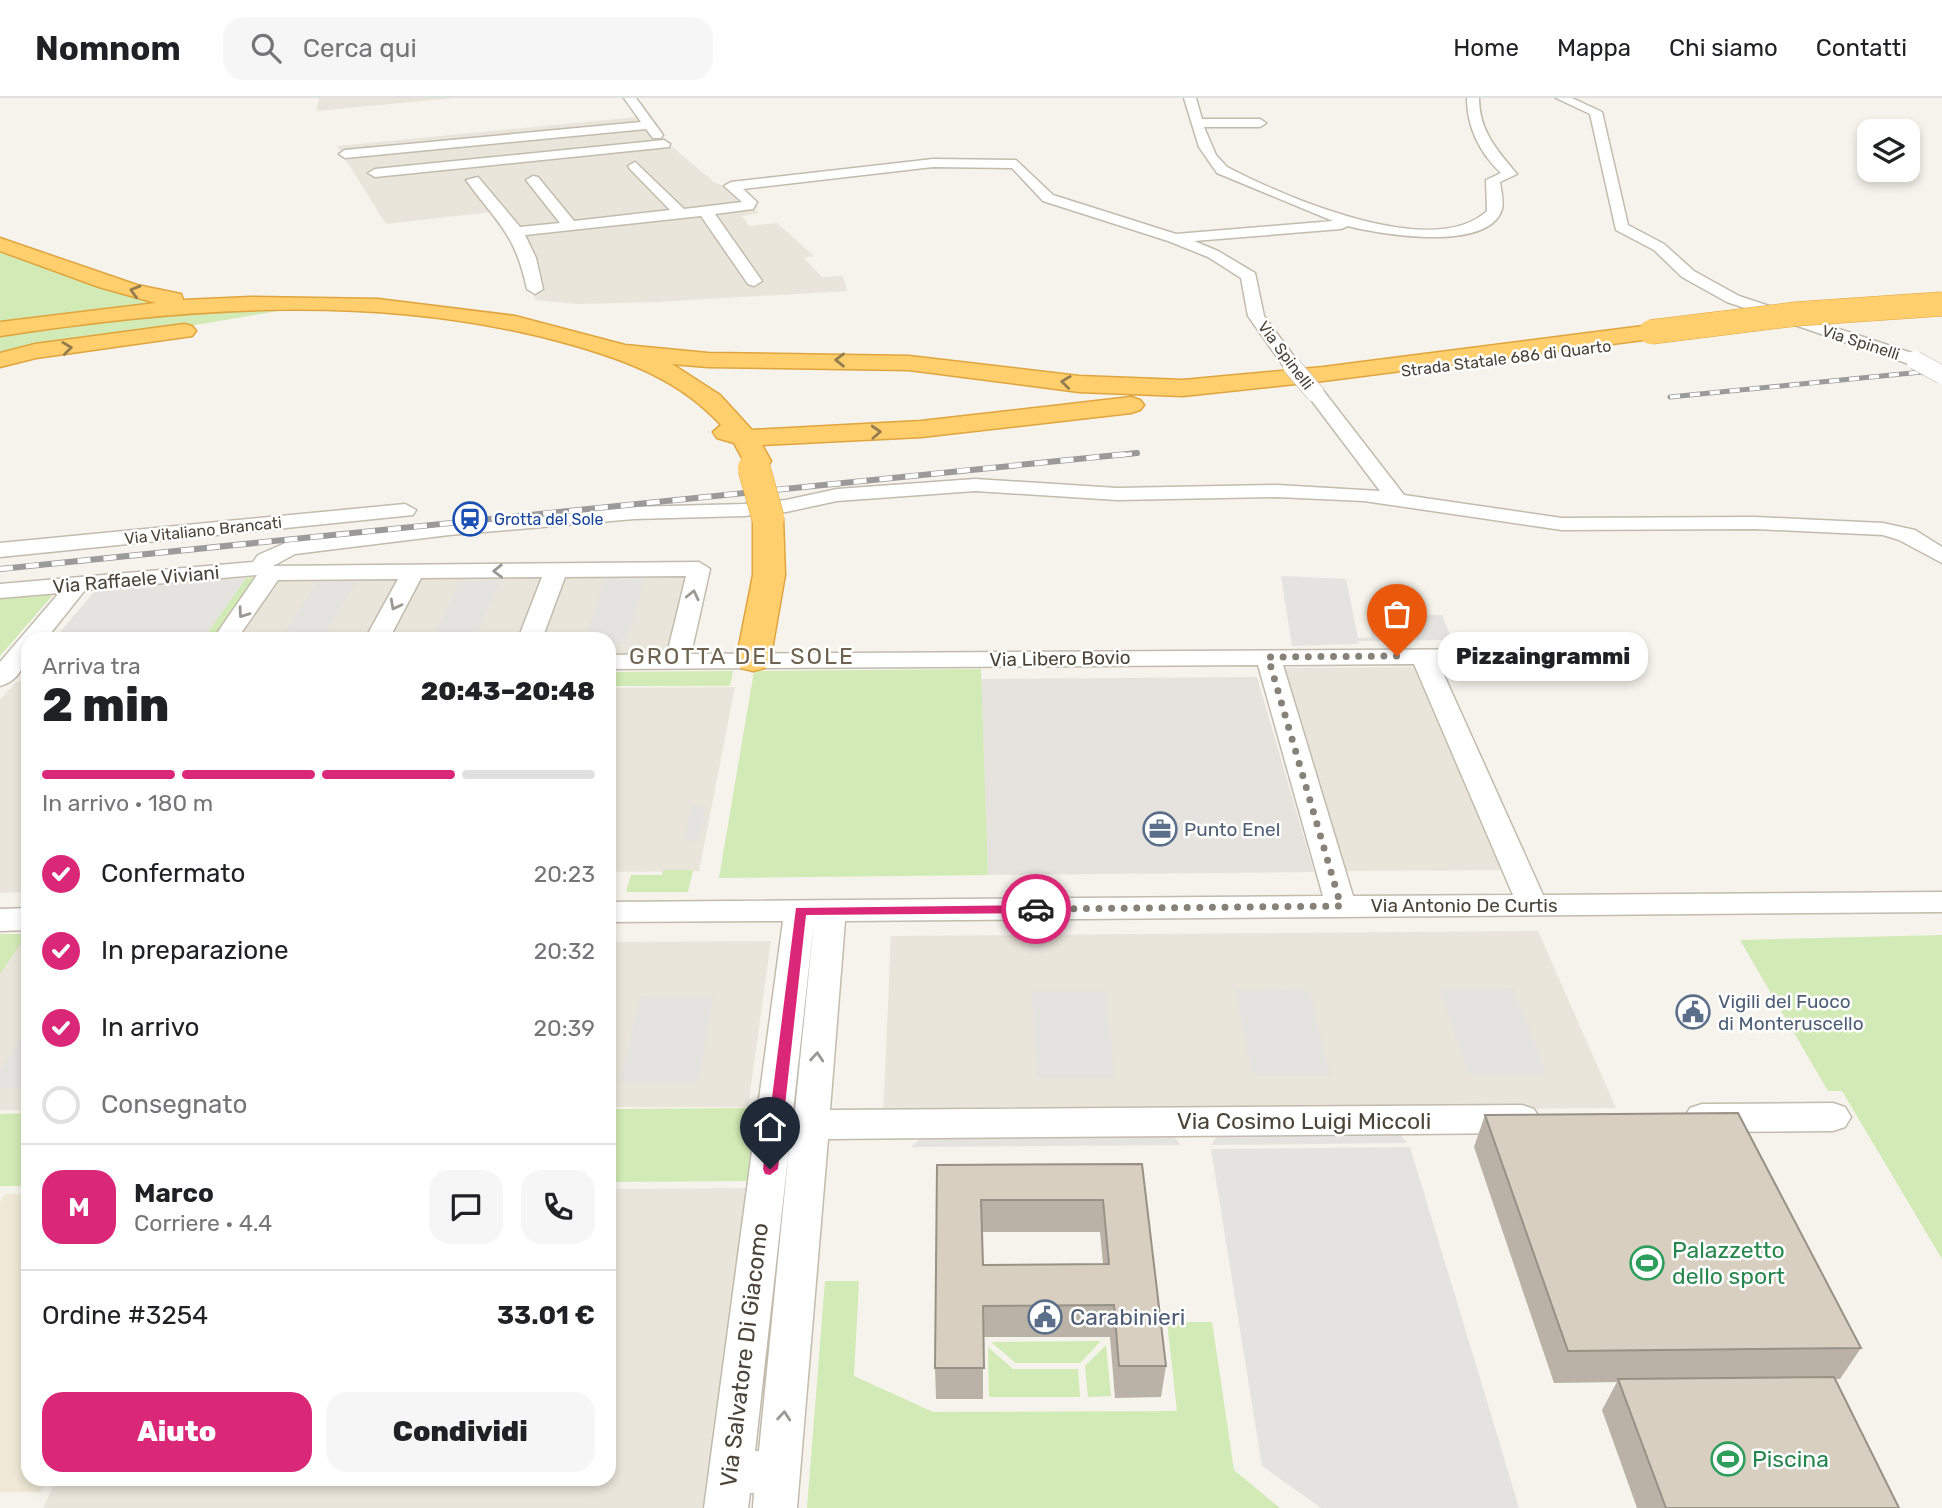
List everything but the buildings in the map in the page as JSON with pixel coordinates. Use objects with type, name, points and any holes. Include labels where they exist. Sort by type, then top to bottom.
[{"type":"highway","points":[[0,244],[139,293],[180,300],[276,305]]},
{"type":"highway","name":"Strada Statale 686 di Quarto","points":[[1070,403],[1368,376],[1796,314],[1942,304]]},
{"type":"highway","points":[[0,360],[35,351],[349,305]]},
{"type":"highway","points":[[0,329],[170,309],[349,305],[488,318],[626,352],[708,360],[909,363],[1088,385],[1186,391]]},
{"type":"highway","name":"Strada Statale 686 di Quarto","points":[[1656,335],[1826,317],[1942,310]]},
{"type":"highway","points":[[596,344],[683,386]]},
{"type":"highway","points":[[626,352],[683,386],[746,450],[768,518],[769,575],[753,661]]},
{"type":"highway","points":[[683,386],[679,366],[708,360]]},
{"type":"highway","points":[[746,450],[783,437],[954,426],[1168,400],[1186,391]]},
{"type":"street","points":[[375,173],[664,144],[630,98]]},
{"type":"street","points":[[1190,98],[1207,151],[1221,169],[1276,196],[1348,224],[1381,231],[1426,235],[1463,229],[1493,212],[1493,180],[1510,174],[1492,159],[1472,110],[1473,98]]},
{"type":"street","name":"Via Spinelli","points":[[1562,98],[1596,112],[1621,227],[1659,247],[1688,274],[1733,299],[1915,360],[1942,375]]},
{"type":"street","points":[[1198,123],[1260,123]]},
{"type":"street","points":[[345,154],[649,125]]},
{"type":"street","points":[[516,232],[748,206],[750,202],[745,196],[731,186],[933,163],[1016,164],[1048,198],[1172,238],[1348,224]]},
{"type":"street","points":[[635,166],[681,214]]},
{"type":"street","points":[[473,180],[516,232],[528,258],[535,289]]},
{"type":"street","points":[[533,180],[570,226]]},
{"type":"street","points":[[706,212],[754,281]]},
{"type":"street","name":"Via Spinelli","points":[[1172,238],[1213,254],[1249,276],[1256,316],[1396,498]]},
{"type":"street","points":[[229,632],[265,570],[266,560],[285,551],[552,519],[786,506],[837,495],[923,487],[975,485],[1117,494],[1277,491],[1396,498],[1527,521],[1562,524],[1755,523],[1890,530],[1907,535],[1942,556]]},
{"type":"street","name":"Via Vitaliano Brancati","points":[[0,550],[405,510]]},
{"type":"street","name":"Via Raffaele Viviani","points":[[0,591],[80,582],[265,570],[413,572],[699,569],[677,662]]},
{"type":"street","points":[[533,632],[556,570]]},
{"type":"street","points":[[381,632],[413,572]]},
{"type":"street","points":[[39,632],[80,582]]},
{"type":"street","points":[[1423,656],[1533,905]]},
{"type":"street","name":"Via Libero Bovio","points":[[616,662],[1511,656]]},
{"type":"street","points":[[1268,657],[1341,906]]},
{"type":"street","name":"Via Antonio De Curtis","points":[[616,912],[1942,902]]},
{"type":"street","name":"Via Salvatore Di Giacomo","points":[[777,1490],[794,1308],[793,1125],[816,911]]},
{"type":"street","points":[[0,920],[21,919]]},
{"type":"street","points":[[1671,1118],[1833,1117]]},
{"type":"street","name":"Via Cosimo Luigi Miccoli","points":[[793,1125],[1549,1119]]},
{"type":"street","name":"Via Salvatore Di Giacomo","points":[[728,1490],[763,1195],[770,1169],[793,1125]]},
{"type":"street","points":[[750,1308],[794,1308]]},
{"type":"street","points":[[728,1490],[777,1490]]},
{"type":"shaded area","points":[[319,98],[454,98],[316,111]]},
{"type":"shaded area","points":[[637,117],[714,182],[752,199],[758,207],[754,208],[759,213],[742,216],[749,226],[777,223],[814,256],[804,258],[822,277],[843,276],[847,291],[657,302],[578,304],[535,300],[525,258],[492,212],[386,224],[337,146]]},
{"type":"shaded area","points":[[704,568],[683,656],[616,657],[616,632],[226,632],[270,571]]},
{"type":"shaded area","points":[[1281,576],[1346,579],[1358,638],[1372,637],[1367,613],[1442,615],[1452,640],[1358,641],[1359,644],[1292,646]]},
{"type":"shaded area","points":[[246,578],[208,632],[60,632],[101,584]]},
{"type":"shaded area","points":[[605,578],[645,578],[626,644],[616,644],[616,632],[587,632]]},
{"type":"shaded area","points":[[501,579],[478,632],[435,632],[460,580]]},
{"type":"shaded area","points":[[317,581],[357,581],[326,632],[285,632]]},
{"type":"shaded area","points":[[1417,667],[1504,870],[1339,871],[1278,668]]},
{"type":"shaded area","points":[[1257,677],[1314,872],[988,875],[981,679]]},
{"type":"shaded area","points":[[16,682],[21,682],[21,892],[0,893],[0,700]]},
{"type":"shaded area","points":[[735,687],[699,871],[616,872],[616,688]]},
{"type":"shaded area","points":[[691,806],[706,806],[699,841],[684,841]]},
{"type":"shaded area","points":[[1538,931],[1616,1108],[883,1114],[891,936]]},
{"type":"shaded area","points":[[771,941],[748,1107],[616,1107],[616,942]]},
{"type":"shaded area","points":[[17,944],[21,944],[21,1110],[0,1110],[0,968]]},
{"type":"shaded area","points":[[1513,988],[1547,1075],[1469,1075],[1439,989]]},
{"type":"shaded area","points":[[1309,989],[1331,1076],[1252,1076],[1235,990]]},
{"type":"shaded area","points":[[1032,991],[1106,991],[1115,1078],[1036,1078]]},
{"type":"shaded area","points":[[714,995],[699,1083],[620,1083],[640,996]]},
{"type":"shaded area","points":[[21,1038],[21,1088],[0,1088],[0,1070]]},
{"type":"shaded area","points":[[1396,1129],[1407,1143],[1211,1145],[1220,1131]]},
{"type":"shaded area","points":[[1171,1132],[1180,1145],[911,1147],[926,1133]]},
{"type":"shaded area","points":[[1410,1147],[1519,1508],[1321,1508],[1262,1466],[1211,1149]]},
{"type":"shaded area","points":[[754,1188],[714,1508],[43,1508],[54,1486],[616,1486],[616,1189]]},
{"type":"shaded area","points":[[5,1194],[21,1194],[21,1486],[43,1486],[40,1492],[0,1492],[0,1202]]},
{"type":"green space","points":[[0,247],[174,301],[0,327]]},
{"type":"green space","points":[[296,308],[0,358],[0,333],[133,315]]},
{"type":"green space","points":[[257,577],[218,632],[208,632],[246,578]]},
{"type":"green space","points":[[53,593],[52,596],[0,656],[0,598]]},
{"type":"green space","points":[[981,669],[988,875],[719,878],[754,671]]},
{"type":"green space","points":[[733,671],[730,686],[616,686],[616,672]]},
{"type":"green space","points":[[663,870],[693,870],[688,892],[626,892],[631,875],[662,875]]},
{"type":"green space","points":[[0,934],[21,934],[21,943],[0,974]]},
{"type":"green space","points":[[1942,935],[1942,1259],[1842,1091],[1828,1091],[1740,940]]},
{"type":"green space","points":[[753,1108],[751,1121],[758,1121],[750,1181],[616,1182],[616,1109]]},
{"type":"green space","points":[[21,1113],[21,1186],[0,1186],[0,1114]]},
{"type":"green space","points":[[825,1281],[859,1281],[854,1376],[933,1412],[1177,1411],[1167,1322],[1212,1322],[1234,1470],[1280,1508],[807,1508]]},
{"type":"green space","points":[[1101,1341],[1080,1363],[1016,1363],[991,1342]]},
{"type":"green space","points":[[1106,1345],[1111,1396],[1088,1397],[1085,1366]]},
{"type":"green space","points":[[988,1347],[1013,1369],[1078,1369],[1080,1397],[989,1397]]},
{"type":"railway","points":[[1670,397],[1942,370]]},
{"type":"railway","points":[[0,569],[1137,453],[1122,455]]},
{"type":"way so far","points":[[1036,909],[1341,906],[1268,657],[1397,656]]},
{"type":"place","name":"Grotta del Sole","points":[[470,519]]},
{"type":"place","name":"Pizzaingrammi","points":[[1397,656]]},
{"type":"place","name":"Punto Enel","points":[[1160,829]]},
{"type":"place","name":"Vigili del Fuoco di Monteruscello","points":[[1693,1012]]},
{"type":"place","name":"Palazzetto dello sport","points":[[1647,1263]]},
{"type":"place","name":"Carabinieri","points":[[1045,1317]]},
{"type":"place","name":"Piscina","points":[[1728,1459]]},
{"type":"district","name":"GROTTA DEL SOLE","points":[[742,656]]},
{"type":"route","points":[[770,1169],[800,911],[1036,909]]}]
